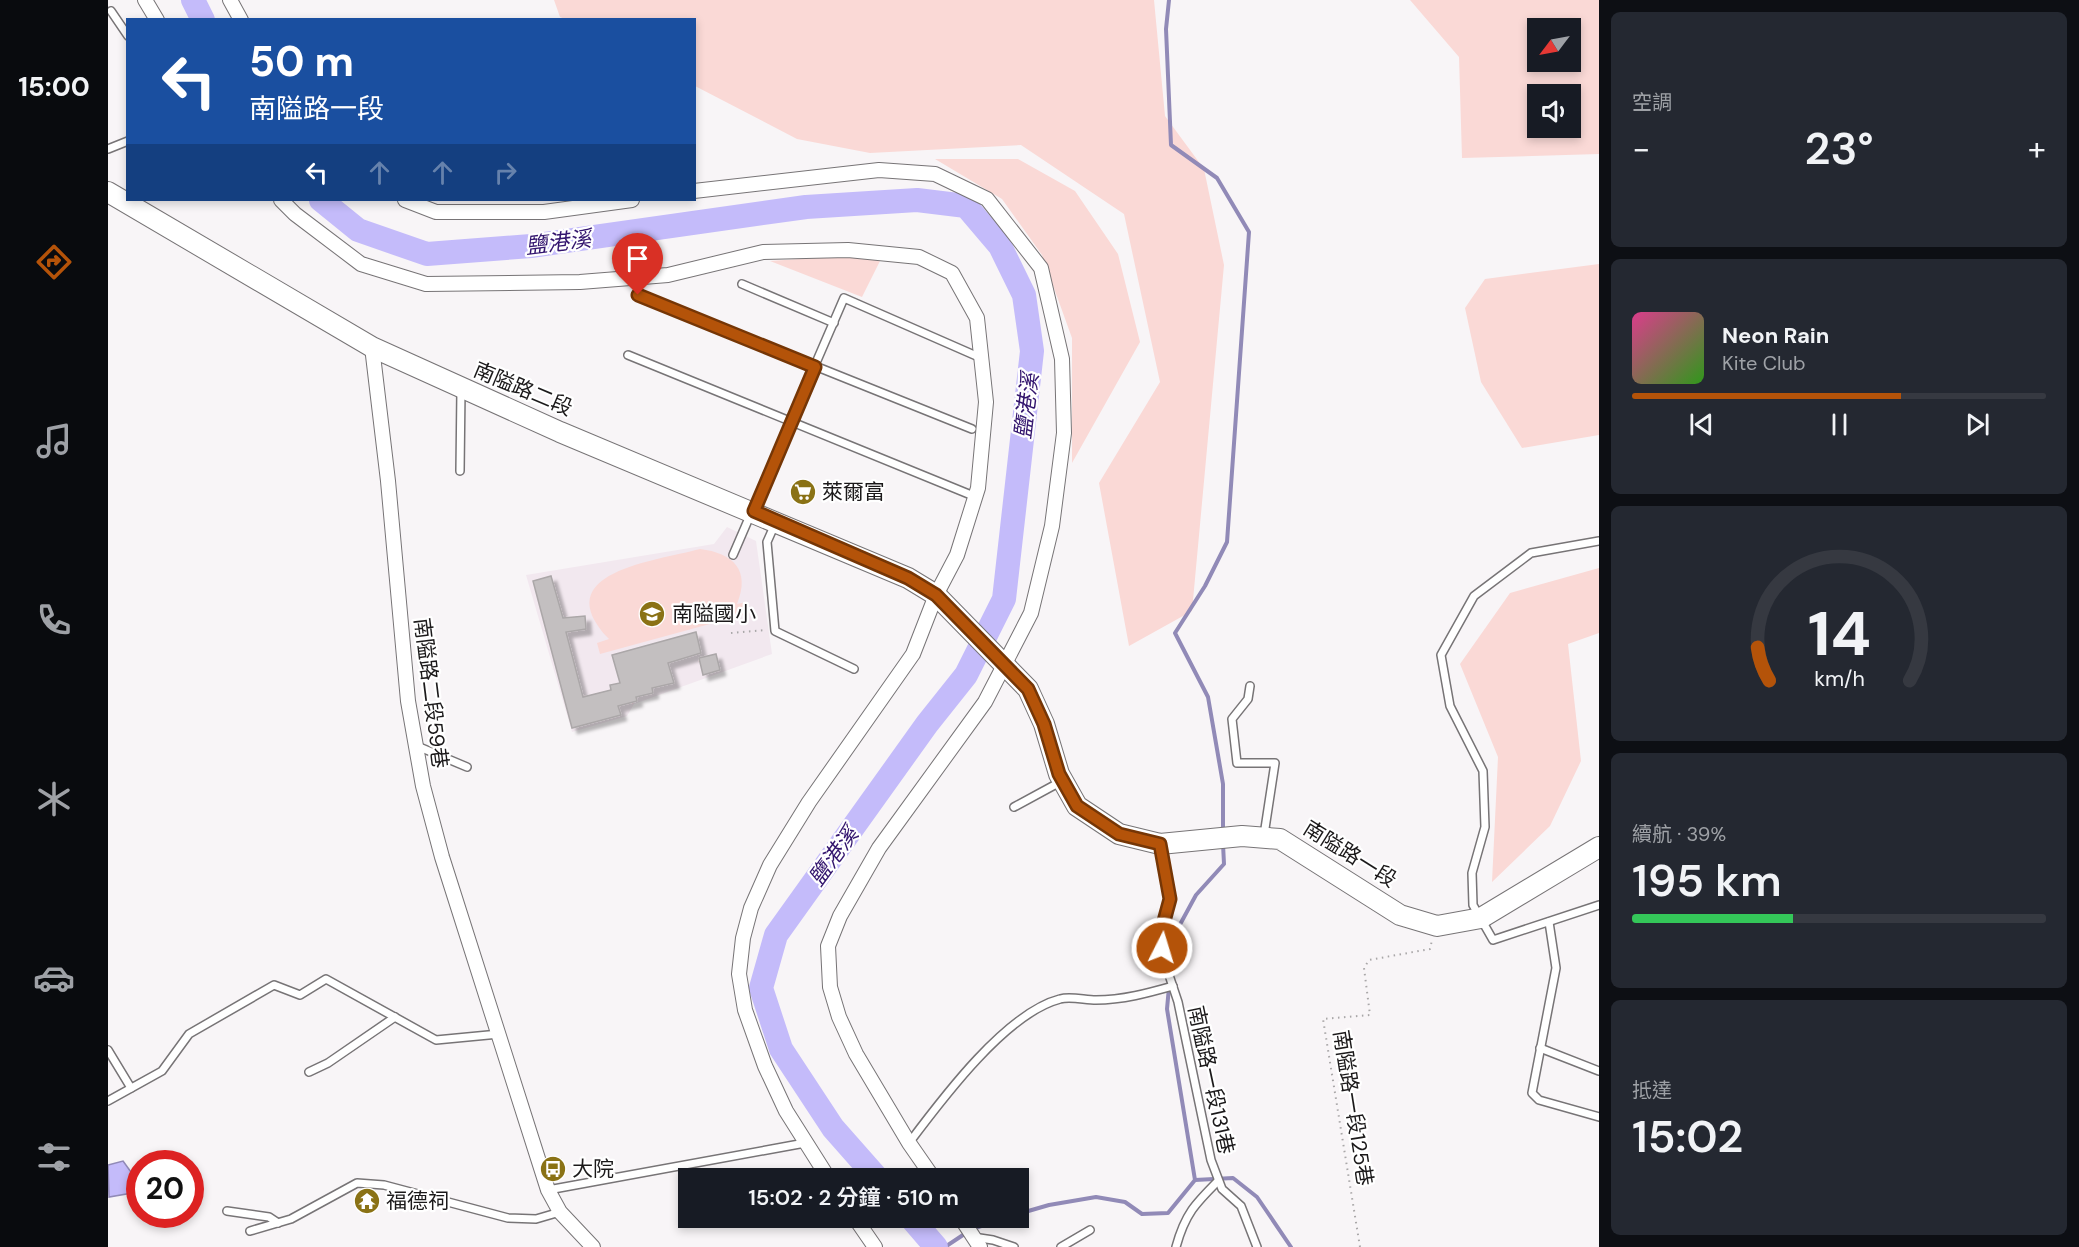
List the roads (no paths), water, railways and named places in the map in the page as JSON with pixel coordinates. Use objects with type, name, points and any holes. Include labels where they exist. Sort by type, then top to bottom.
[{"type":"street","points":[[145,0],[156,18]]},
{"type":"street","points":[[230,0],[240,18]]},
{"type":"street","points":[[696,191],[765,181],[879,170],[935,174],[987,198],[1041,268],[1062,359],[1065,432],[1052,526],[1031,613],[985,702],[879,848],[840,916],[828,946],[830,987],[839,1017],[856,1054],[926,1168]]},
{"type":"street","name":"南隘路二段","points":[[108,192],[372,347],[461,389],[908,578],[936,595],[1004,667]]},
{"type":"street","points":[[281,201],[361,264],[426,284],[580,282],[668,275],[763,252],[848,250],[919,257],[952,273],[978,318],[986,402],[976,497],[957,555],[936,595],[913,654],[809,802],[770,865],[752,908],[743,938],[739,974],[745,1010],[765,1066],[786,1111],[822,1168]]},
{"type":"street","points":[[408,201],[436,212],[544,212],[625,201]]},
{"type":"street","name":"南隘路二段59巷","points":[[372,347],[414,745],[442,857],[501,1034],[548,1190],[560,1212],[593,1247]]},
{"type":"street","name":"南隘路一段","points":[[1004,667],[1028,689],[1044,724],[1062,780],[1077,806],[1119,834],[1160,844],[1242,836],[1280,839],[1401,915],[1437,926],[1481,918],[1599,847]]},
{"type":"street","points":[[862,1228],[874,1247]]},
{"type":"street","points":[[968,1228],[977,1242]]},
{"type":"lane","points":[[111,11],[126,33]]},
{"type":"lane","points":[[108,149],[126,142]]},
{"type":"lane","points":[[742,284],[834,323]]},
{"type":"lane","points":[[638,295],[972,429]]},
{"type":"lane","points":[[733,555],[754,511],[844,298],[981,358]]},
{"type":"lane","points":[[628,355],[976,497]]},
{"type":"lane","points":[[460,471],[461,389]]},
{"type":"lane","points":[[776,522],[767,542],[775,631],[855,669]]},
{"type":"lane","points":[[1599,541],[1531,553],[1474,596],[1441,656],[1450,706],[1483,771],[1485,827],[1472,873],[1473,904],[1493,940],[1599,905]]},
{"type":"lane","points":[[1250,686],[1248,699],[1232,719],[1237,762],[1275,763],[1264,838]]},
{"type":"lane","points":[[414,745],[467,767]]},
{"type":"lane","points":[[1014,807],[1062,780]]},
{"type":"lane","name":"南隘路一段131巷","points":[[1160,844],[1170,899],[1160,936],[1206,1126],[1211,1161],[1222,1189],[1241,1206],[1257,1247]]},
{"type":"lane","points":[[1549,921],[1556,968],[1532,1093],[1539,1100],[1599,1117]]},
{"type":"lane","points":[[108,1101],[162,1071],[189,1034],[274,985],[300,995],[326,979],[436,1040],[501,1034]]},
{"type":"lane","name":"南隘路一段131巷","points":[[909,1143],[944,1096],[982,1055],[1028,1014],[1061,998],[1098,1000],[1139,996],[1173,986]]},
{"type":"lane","points":[[309,1072],[328,1063],[395,1017]]},
{"type":"lane","points":[[1540,1048],[1599,1071]]},
{"type":"lane","points":[[108,1050],[131,1088]]},
{"type":"lane","points":[[548,1190],[805,1143]]},
{"type":"lane","name":"南隘路一段131巷","points":[[1176,1247],[1182,1222],[1191,1208],[1218,1180]]},
{"type":"lane","points":[[250,1231],[278,1223],[336,1197],[345,1188],[365,1183],[384,1185],[508,1218],[536,1219],[560,1212]]},
{"type":"lane","points":[[227,1211],[269,1218],[278,1223]]},
{"type":"lane","points":[[1061,1247],[1090,1230]]},
{"type":"lane","points":[[977,1242],[993,1240],[1014,1247]]},
{"type":"waterway","name":"鹽港溪","points":[[193,0],[202,18]]},
{"type":"waterway","points":[[1169,0],[1166,29],[1171,145],[1217,178],[1249,232],[1227,542],[1205,586],[1175,633],[1208,697],[1223,784],[1223,830]]},
{"type":"waterway","name":"鹽港溪","points":[[322,201],[358,230],[427,254],[531,246],[806,207],[917,200],[966,206],[1000,246],[1024,295],[1032,351],[1004,599],[966,675],[927,724],[776,935],[761,988],[781,1049],[833,1128],[868,1168]]},
{"type":"waterway","points":[[1171,977],[1177,930],[1196,895],[1224,864],[1223,844]]},
{"type":"waterway","points":[[1169,987],[1167,1009],[1195,1180]]},
{"type":"waterway","points":[[1029,1211],[1096,1197],[1125,1202],[1142,1214],[1168,1213],[1195,1180],[1233,1178],[1257,1197],[1291,1247]]},
{"type":"waterway","name":"鹽港溪","points":[[920,1228],[936,1247]]},
{"type":"waterway","points":[[945,1247],[966,1233]]},
{"type":"place","name":"萊爾富","points":[[803,492]]},
{"type":"place","name":"南隘國小","points":[[652,614]]},
{"type":"place","name":"大院","points":[[553,1169]]},
{"type":"place","name":"福德祠","points":[[367,1201]]}]
